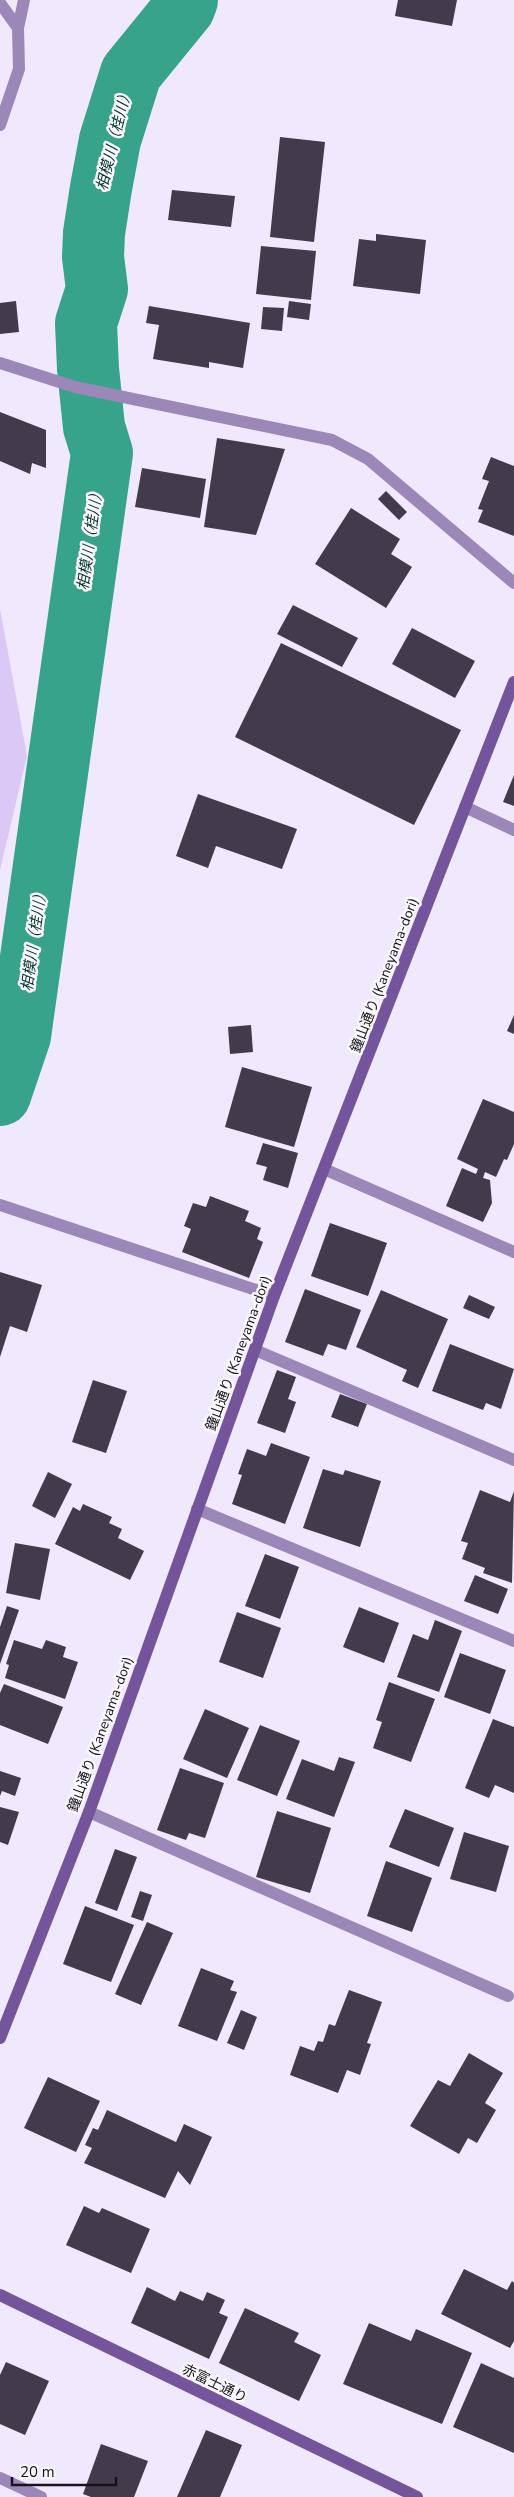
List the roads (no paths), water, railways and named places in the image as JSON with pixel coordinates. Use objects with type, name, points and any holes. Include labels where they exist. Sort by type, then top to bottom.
[{"type":"street","points":[[0,125],[19,69],[18,28],[24,0]]},
{"type":"street","points":[[0,3],[18,28]]},
{"type":"street","points":[[0,363],[75,388],[131,397],[332,440],[368,459],[514,583]]},
{"type":"street","name":"鐘山通り (Kaneyama-dori)","points":[[0,2038],[88,1812],[274,1296],[514,682]]},
{"type":"street","points":[[465,807],[514,830]]},
{"type":"street","points":[[324,1169],[514,1252]]},
{"type":"street","points":[[3,1206],[274,1296]]},
{"type":"street","points":[[255,1350],[514,1460]]},
{"type":"street","points":[[197,1510],[514,1641]]},
{"type":"street","points":[[88,1812],[508,1996]]},
{"type":"street","name":"赤富士通り","points":[[0,2295],[417,2497]]},
{"type":"street","points":[[0,2478],[41,2497]]},
{"type":"waterway","name":"相模川（桂川）","points":[[0,1095],[20,1036],[102,453],[94,427],[88,369],[86,323],[97,289],[93,257],[94,233],[101,188],[110,140],[131,73],[184,8],[187,0]]}]
